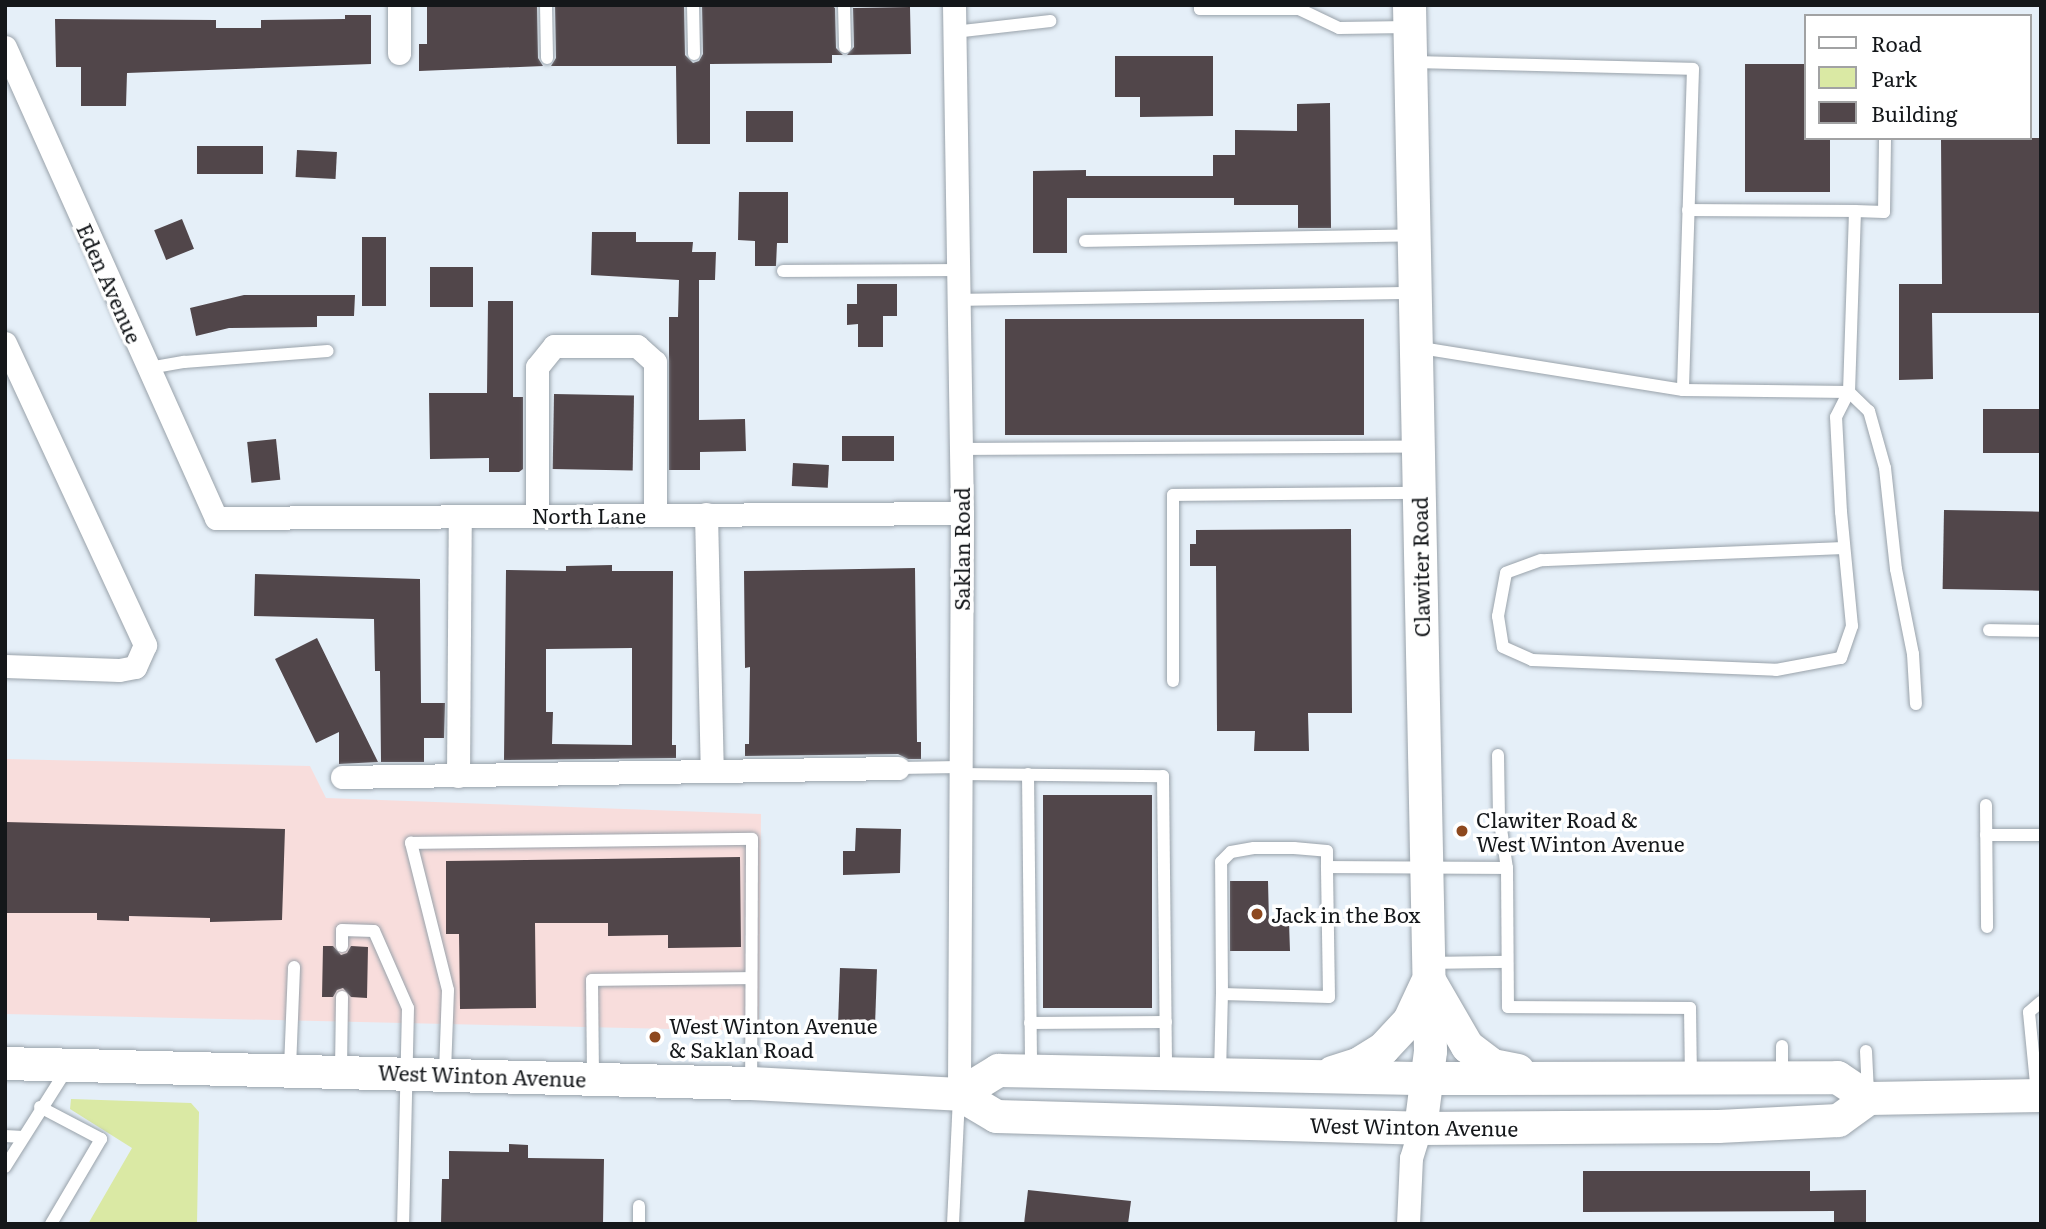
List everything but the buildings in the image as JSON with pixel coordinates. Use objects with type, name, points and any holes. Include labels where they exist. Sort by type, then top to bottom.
[{"type":"main road","name":"Clawiter Road","points":[[1409,16],[1427,868],[1429,1078],[1420,1128]]},
{"type":"main road","points":[[1320,1076],[1359,1063],[1383,1048],[1409,1020],[1428,971]]},
{"type":"main road","points":[[1428,971],[1467,1046],[1492,1065],[1557,1077]]},
{"type":"main road","points":[[959,1094],[998,1070],[1429,1078],[1691,1077],[1782,1061],[1837,1077],[1868,1098],[2039,1096]]},
{"type":"main road","name":"West Winton Avenue","points":[[5,1063],[751,1083],[959,1094],[996,1116],[1420,1128],[1718,1126],[1838,1120],[1868,1098]]},
{"type":"street","points":[[399,5],[399,53]]},
{"type":"street","name":"Saklan Road","points":[[954,5],[962,513],[959,1094]]},
{"type":"street","name":"Eden Avenue","points":[[5,47],[216,518]]},
{"type":"street","points":[[5,343],[145,645],[141,660],[135,667],[119,670],[5,666]]},
{"type":"street","points":[[537,516],[537,367],[554,346],[637,346],[655,362],[655,514]]},
{"type":"street","name":"North Lane","points":[[216,518],[962,513]]},
{"type":"street","points":[[706,514],[712,770]]},
{"type":"street","points":[[458,775],[460,516]]},
{"type":"street","points":[[342,777],[898,768]]},
{"type":"street","points":[[1408,1224],[1411,1158],[1420,1128]]},
{"type":"lane","points":[[546,5],[547,58]]},
{"type":"lane","points":[[693,5],[694,54]]},
{"type":"lane","points":[[844,5],[845,47]]},
{"type":"lane","points":[[1200,5],[1200,9],[1299,9],[1339,28],[1409,16]]},
{"type":"lane","points":[[954,32],[1050,22]]},
{"type":"lane","points":[[1410,62],[1693,69],[1683,390]]},
{"type":"lane","points":[[1688,210],[1884,212],[1885,140]]},
{"type":"lane","points":[[1844,548],[1541,560],[1506,573],[1498,616],[1503,648],[1532,660],[1776,670],[1842,658],[1852,626],[1836,417],[1849,392],[1855,211]]},
{"type":"lane","points":[[1085,241],[1413,235]]},
{"type":"lane","points":[[783,271],[958,270]]},
{"type":"lane","points":[[958,300],[1415,293]]},
{"type":"lane","points":[[1416,347],[1683,390],[1849,392],[1869,411],[1885,468],[1896,569],[1913,654],[1916,704]]},
{"type":"lane","points":[[149,368],[184,362],[328,351]]},
{"type":"lane","points":[[961,449],[1418,447]]},
{"type":"lane","points":[[1173,681],[1173,495],[1419,493]]},
{"type":"lane","points":[[1989,630],[2041,631]]},
{"type":"lane","points":[[1498,755],[1499,816],[1507,868],[1508,1007],[1690,1007],[1691,1077]]},
{"type":"lane","points":[[898,768],[1163,776],[1166,1073]]},
{"type":"lane","points":[[1028,774],[1031,1071]]},
{"type":"lane","points":[[1986,805],[1987,926]]},
{"type":"lane","points":[[1986,835],[2041,835]]},
{"type":"lane","points":[[445,1073],[448,990],[411,843],[752,839],[751,1083]]},
{"type":"lane","points":[[1220,1074],[1221,862],[1231,852],[1254,848],[1294,848],[1327,852],[1329,997],[1222,994]]},
{"type":"lane","points":[[1327,867],[1507,868]]},
{"type":"lane","points":[[342,946],[342,930],[374,932],[408,1008],[404,1224]]},
{"type":"lane","points":[[1428,971],[1507,962]]},
{"type":"lane","points":[[290,1069],[295,967]]},
{"type":"lane","points":[[593,1079],[592,980],[751,978]]},
{"type":"lane","points":[[341,1071],[342,997]]},
{"type":"lane","points":[[2039,1096],[2029,1012],[2041,1002]]},
{"type":"lane","points":[[1030,1023],[1166,1022]]},
{"type":"lane","points":[[1866,1051],[1868,1098]]},
{"type":"lane","points":[[5,1167],[40,1107],[71,1063]]},
{"type":"lane","points":[[953,1224],[959,1094]]},
{"type":"lane","points":[[40,1107],[101,1139],[51,1224]]},
{"type":"lane","points":[[5,1136],[23,1137]]},
{"type":"lane","points":[[639,1206],[639,1224]]},
{"type":"shaded area","points":[[5,759],[310,766],[326,798],[761,814],[759,1031],[5,1014]]},
{"type":"green space","points":[[71,1099],[191,1103],[199,1112],[197,1224],[88,1224],[132,1148],[70,1109]]},
{"type":"place","name":"Clawiter Road & West Winton Avenue","points":[[1462,831]]},
{"type":"place","name":"Jack in the Box","points":[[1257,914]]},
{"type":"place","name":"West Winton Avenue & Saklan Road","points":[[655,1037]]}]
